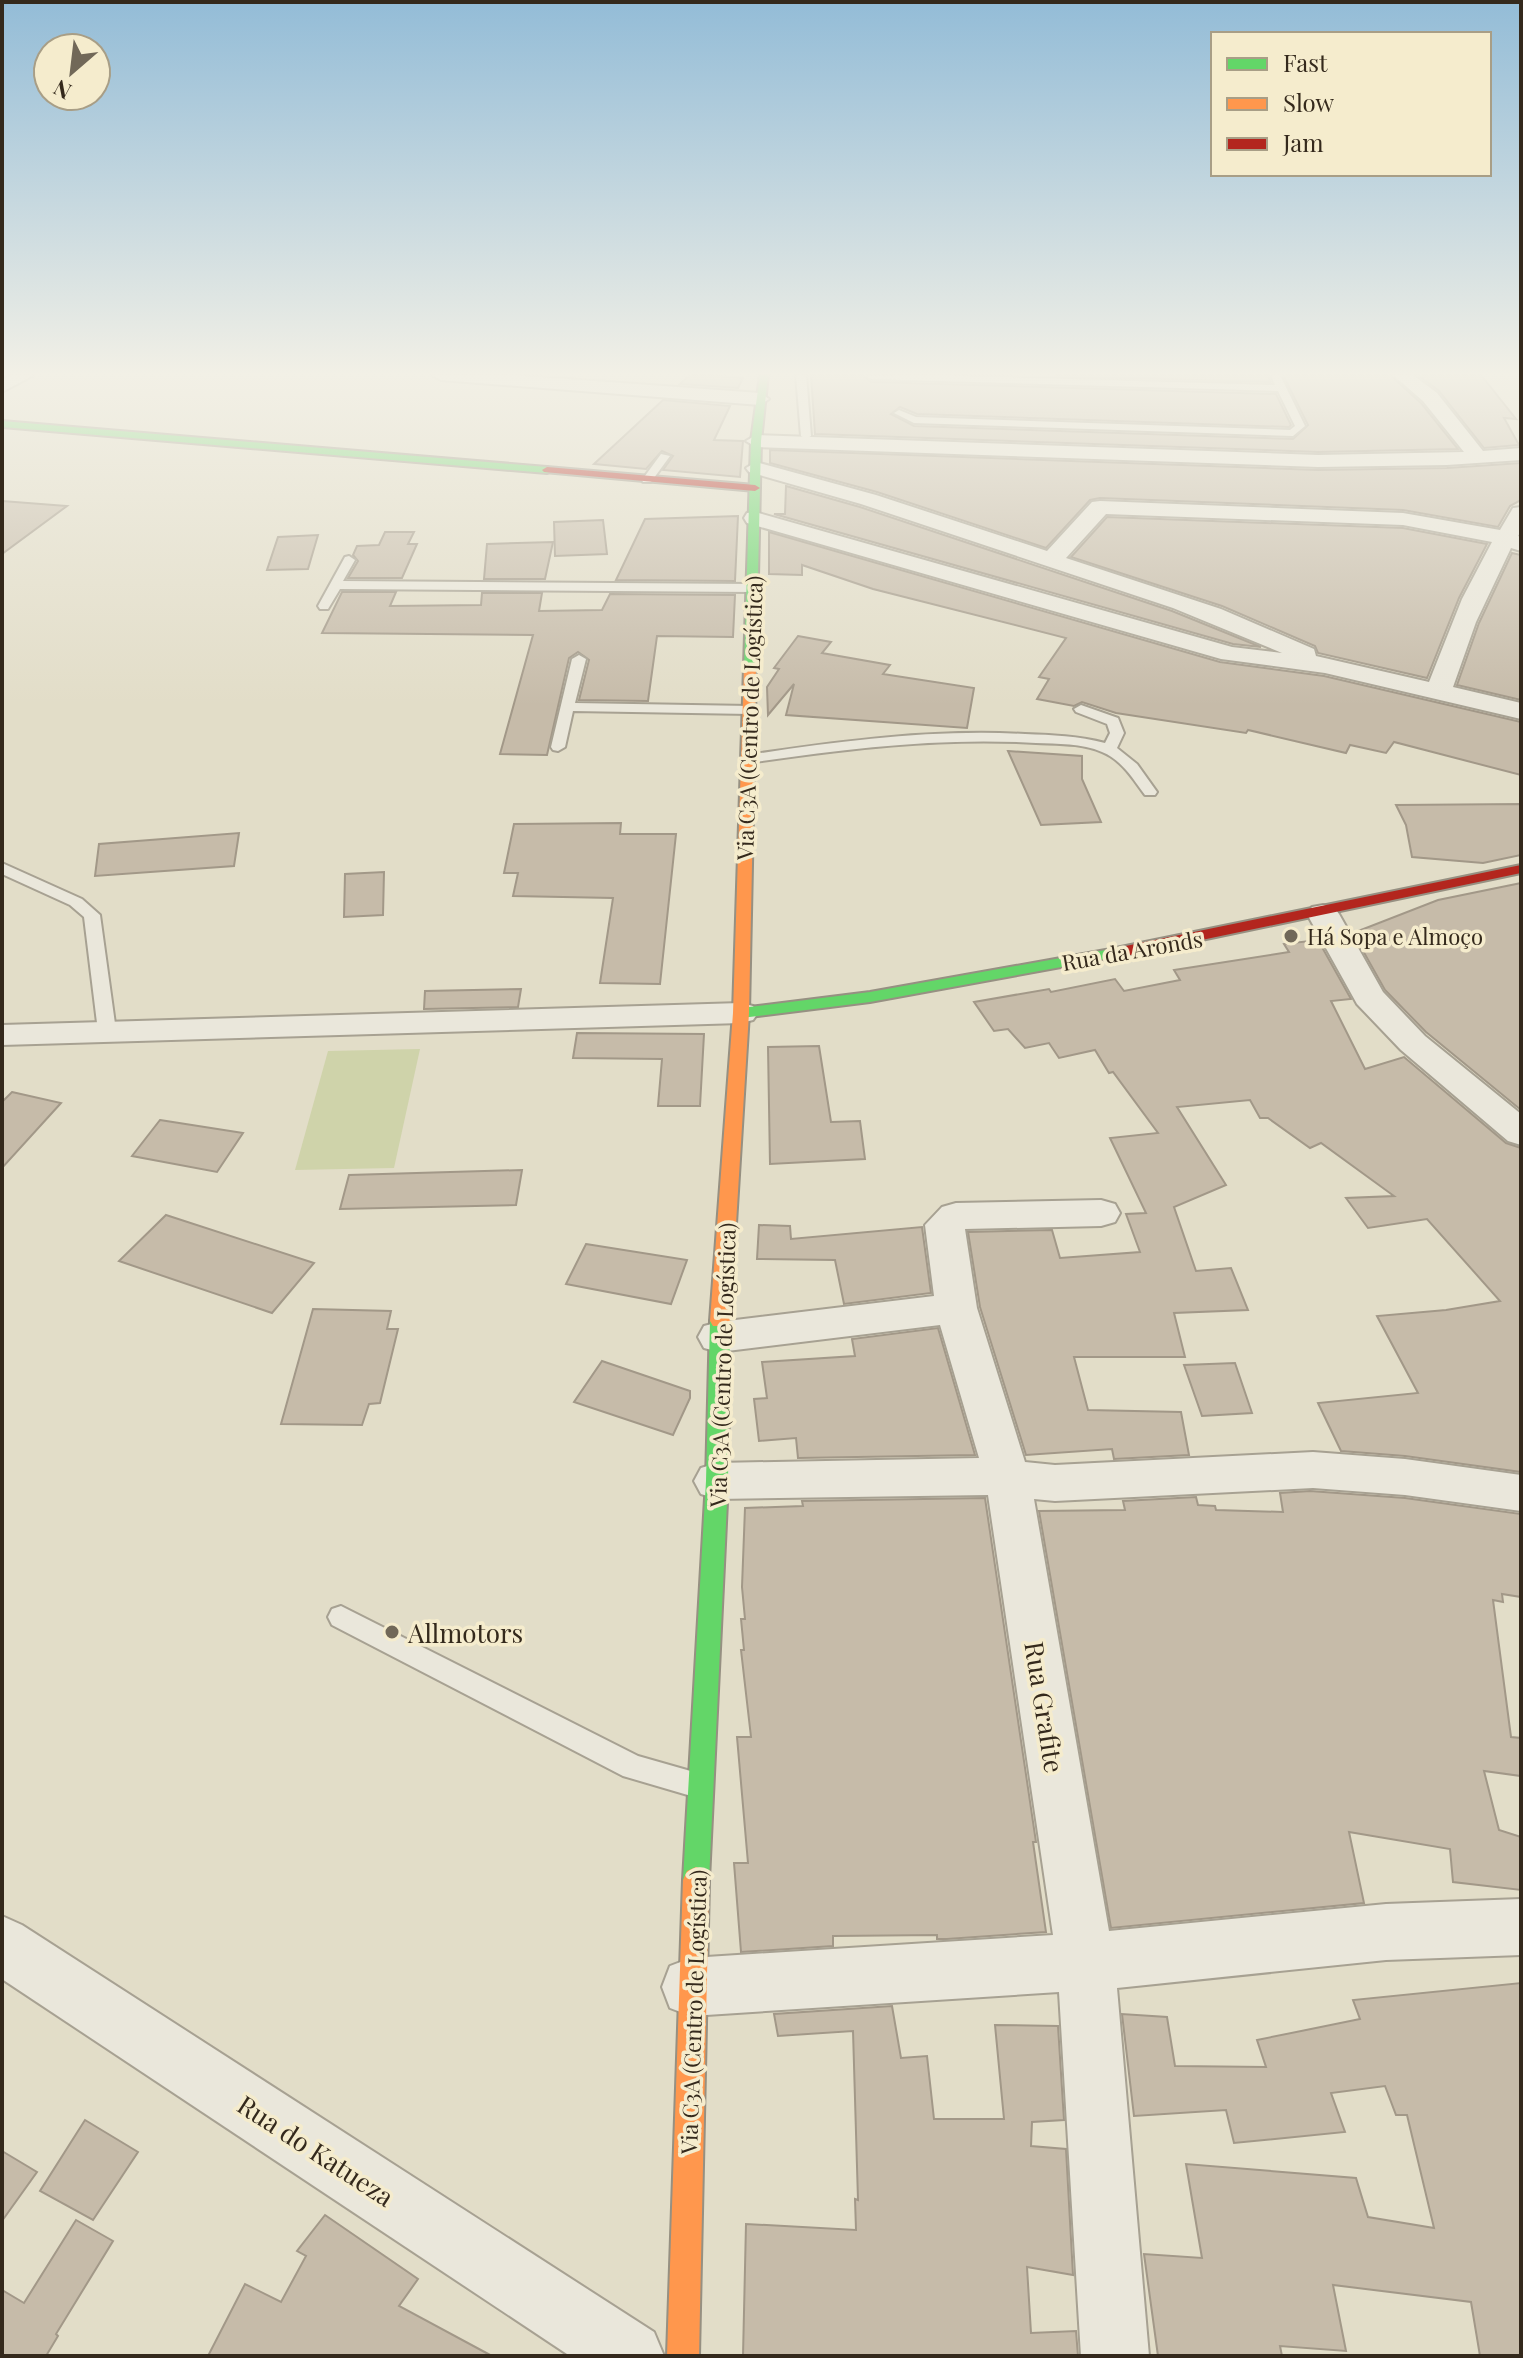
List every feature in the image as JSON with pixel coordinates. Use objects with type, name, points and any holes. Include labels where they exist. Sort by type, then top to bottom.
[{"type":"street","name":"Via C3A (Centro de Logística)","points":[[683,2356],[691,1987],[717,1481],[719,1337],[741,1013],[755,485]]},
{"type":"street","points":[[822,485],[1250,628],[1325,665]]},
{"type":"street","points":[[1051,560],[1100,507],[1099,485]]},
{"type":"street","points":[[1100,507],[1403,519],[1460,527],[1513,542]]},
{"type":"street","points":[[1439,691],[1458,631],[1513,542],[1521,513]]},
{"type":"street","points":[[755,518],[1230,654],[1325,665],[1521,711]]},
{"type":"street","name":"Rua da Aronds","points":[[741,1013],[816,1006],[940,985],[1323,914],[1521,869]]},
{"type":"street","points":[[1323,914],[1369,997],[1413,1043],[1521,1133]]},
{"type":"street","points":[[2,1035],[741,1013]]},
{"type":"street","name":"Rua Grafite","points":[[1101,1213],[956,1216],[945,1225],[956,1308],[1008,1479],[1086,1962],[1115,2356]]},
{"type":"street","points":[[719,1337],[956,1308]]},
{"type":"street","points":[[717,1481],[959,1476],[1055,1483],[1313,1470],[1405,1477],[1521,1493]]},
{"type":"street","points":[[691,1987],[1086,1962],[1386,1932],[1521,1927]]},
{"type":"street","name":"Rua do Katueza","points":[[2,1945],[630,2356]]},
{"type":"lane","points":[[324,606],[349,560]]},
{"type":"lane","points":[[335,585],[753,588]]},
{"type":"lane","points":[[558,747],[579,659]]},
{"type":"lane","points":[[568,707],[750,710]]},
{"type":"lane","points":[[1081,709],[1113,721],[1117,733],[1109,749]]},
{"type":"lane","points":[[748,759],[848,744],[949,736],[1071,741],[1109,749],[1128,762],[1150,792]]},
{"type":"lane","points":[[2,868],[76,902],[92,915],[107,1031]]},
{"type":"lane","points":[[341,1617],[633,1767],[702,1786]]},
{"type":"green space","points":[[420,1049],[394,1168],[295,1170],[328,1051]]},
{"type":"building","points":[[851,485],[1521,485],[1521,500],[1510,506],[1498,527],[1403,510],[1100,498],[1090,500],[1046,548]]},
{"type":"building","points":[[786,486],[860,507],[1172,611],[1261,647],[1233,644],[774,514],[785,514]]},
{"type":"building","points":[[2,501],[67,506],[2,554]]},
{"type":"building","points":[[738,516],[735,581],[616,580],[645,519]]},
{"type":"building","points":[[1107,517],[1403,528],[1487,544],[1459,598],[1427,678],[1318,653],[1315,646],[1222,606],[1071,557]]},
{"type":"building","points":[[603,520],[607,554],[555,556],[554,522]]},
{"type":"building","points":[[385,532],[414,532],[408,544],[417,544],[402,578],[348,578],[358,561],[353,555],[357,546],[379,545]]},
{"type":"building","points":[[769,532],[1220,662],[1324,676],[1521,722],[1521,775],[1394,742],[1386,753],[1350,745],[1346,753],[1248,730],[1246,733],[1116,713],[1082,702],[1074,706],[1037,699],[1049,679],[1039,677],[1066,638],[873,589],[802,565],[802,575],[769,574]]},
{"type":"building","points":[[318,535],[308,569],[267,570],[278,537]]},
{"type":"building","points":[[553,542],[545,579],[484,579],[487,544]]},
{"type":"building","points":[[1512,553],[1521,555],[1521,700],[1457,685],[1479,623]]},
{"type":"building","points":[[342,592],[396,592],[390,606],[481,605],[482,593],[542,593],[539,611],[602,610],[610,594],[735,595],[733,637],[657,636],[648,701],[579,700],[589,660],[578,652],[569,658],[547,755],[500,754],[533,635],[322,633]]},
{"type":"building","points":[[798,636],[831,642],[822,653],[890,665],[883,674],[974,688],[967,728],[786,715],[794,684],[768,715],[767,687],[779,669],[774,668]]},
{"type":"building","points":[[1008,751],[1082,756],[1082,779],[1101,822],[1041,825]]},
{"type":"building","points":[[1521,804],[1521,855],[1483,863],[1412,857],[1406,825],[1396,805]]},
{"type":"building","points":[[621,823],[620,834],[676,834],[660,984],[600,983],[613,898],[513,896],[518,873],[504,873],[514,824]]},
{"type":"building","points":[[239,833],[234,866],[95,876],[99,844]]},
{"type":"building","points":[[384,872],[383,915],[344,917],[345,874]]},
{"type":"building","points":[[1521,883],[1521,1110],[1426,1032],[1385,990],[1353,933],[1438,900]]},
{"type":"building","points":[[1318,940],[1351,999],[1331,1001],[1365,1069],[1404,1057],[1506,1143],[1521,1148],[1521,1472],[1405,1456],[1341,1451],[1318,1403],[1418,1393],[1377,1316],[1500,1301],[1427,1219],[1368,1228],[1346,1198],[1394,1196],[1321,1143],[1310,1148],[1268,1118],[1260,1118],[1250,1100],[1177,1107],[1226,1185],[1174,1207],[1196,1271],[1231,1268],[1248,1310],[1174,1313],[1185,1357],[1074,1357],[1088,1410],[1181,1412],[1189,1455],[1114,1459],[1112,1449],[1026,1455],[980,1307],[968,1232],[1052,1230],[1060,1258],[1140,1252],[1126,1214],[1146,1213],[1110,1138],[1158,1133],[1113,1072],[1109,1073],[1095,1050],[1059,1058],[1049,1043],[1025,1048],[1008,1029],[994,1031],[974,1002],[1049,989],[1051,992],[1115,979],[1124,991],[1180,980],[1174,970],[1289,952],[1284,944]]},
{"type":"building","points":[[521,989],[518,1007],[424,1009],[425,991]]},
{"type":"building","points":[[577,1033],[704,1034],[700,1106],[658,1106],[662,1059],[573,1058]]},
{"type":"building","points":[[819,1046],[831,1122],[860,1121],[865,1159],[770,1164],[768,1047]]},
{"type":"building","points":[[12,1092],[61,1103],[2,1168],[2,1102]]},
{"type":"building","points":[[160,1120],[243,1133],[217,1172],[132,1156]]},
{"type":"building","points":[[522,1170],[516,1205],[340,1209],[349,1175]]},
{"type":"building","points":[[166,1215],[314,1263],[272,1313],[119,1261]]},
{"type":"building","points":[[759,1225],[790,1226],[791,1239],[922,1227],[931,1293],[844,1304],[835,1260],[757,1259]]},
{"type":"building","points":[[586,1244],[687,1260],[671,1304],[566,1284]]},
{"type":"building","points":[[313,1309],[391,1311],[387,1329],[398,1329],[380,1403],[369,1404],[362,1425],[281,1424]]},
{"type":"building","points":[[938,1328],[975,1455],[798,1458],[796,1438],[759,1441],[754,1399],[767,1398],[762,1362],[855,1356],[852,1339]]},
{"type":"building","points":[[602,1361],[690,1391],[690,1398],[673,1435],[574,1402]]},
{"type":"building","points":[[1235,1363],[1252,1413],[1202,1416],[1184,1365]]},
{"type":"building","points":[[1310,1491],[1405,1498],[1521,1514],[1521,1597],[1502,1594],[1503,1602],[1493,1600],[1511,1737],[1521,1738],[1521,1776],[1484,1771],[1499,1830],[1521,1837],[1521,1890],[1453,1882],[1450,1849],[1349,1832],[1364,1903],[1111,1928],[1039,1511],[1125,1510],[1123,1501],[1196,1497],[1198,1505],[1215,1506],[1216,1510],[1283,1512],[1280,1493]]},
{"type":"building","points":[[985,1498],[1036,1842],[1033,1842],[1046,1932],[947,1939],[937,1939],[937,1935],[833,1936],[833,1946],[741,1952],[734,1863],[748,1863],[737,1737],[751,1737],[741,1650],[744,1650],[741,1619],[745,1619],[742,1587],[745,1508],[803,1506],[802,1501]]},
{"type":"building","points":[[1521,1983],[1521,2356],[1480,2356],[1471,2302],[1333,2285],[1346,2351],[1280,2346],[1282,2356],[1158,2356],[1144,2254],[1202,2258],[1186,2164],[1356,2178],[1368,2217],[1434,2228],[1407,2115],[1396,2115],[1385,2086],[1331,2093],[1345,2132],[1234,2143],[1226,2110],[1134,2116],[1122,2014],[1167,2017],[1175,2066],[1266,2067],[1257,2040],[1360,2019],[1353,2000]]},
{"type":"building","points":[[892,2006],[901,2058],[927,2056],[934,2119],[1004,2119],[995,2025],[1058,2026],[1064,2120],[1032,2122],[1031,2146],[1066,2149],[1073,2275],[1027,2267],[1031,2333],[1076,2331],[1078,2356],[743,2356],[746,2224],[856,2230],[855,2199],[858,2200],[853,2031],[778,2036],[774,2014]]},
{"type":"building","points":[[85,2120],[138,2152],[93,2220],[40,2191]]},
{"type":"building","points":[[2,2151],[37,2172],[2,2221]]},
{"type":"building","points":[[325,2215],[418,2279],[399,2306],[492,2356],[208,2356],[245,2284],[281,2302],[306,2256],[297,2251]]},
{"type":"building","points":[[76,2220],[113,2241],[56,2334],[58,2336],[46,2356],[2,2356],[2,2290],[24,2303]]},
{"type":"traffic: fast","points":[[750,667],[755,485]]},
{"type":"traffic: fast","points":[[741,1013],[870,997],[1111,954]]},
{"type":"traffic: fast","points":[[696,1880],[717,1481],[720,1321]]},
{"type":"traffic: slow","points":[[720,1321],[741,1013],[750,667]]},
{"type":"traffic: slow","points":[[683,2356],[696,1880]]},
{"type":"traffic: jam","points":[[721,485],[755,488]]},
{"type":"traffic: jam","points":[[1111,954],[1521,869]]},
{"type":"place","name":"Há Sopa e Almoço","points":[[1291,936]]},
{"type":"place","name":"Allmotors","points":[[392,1632]]}]
